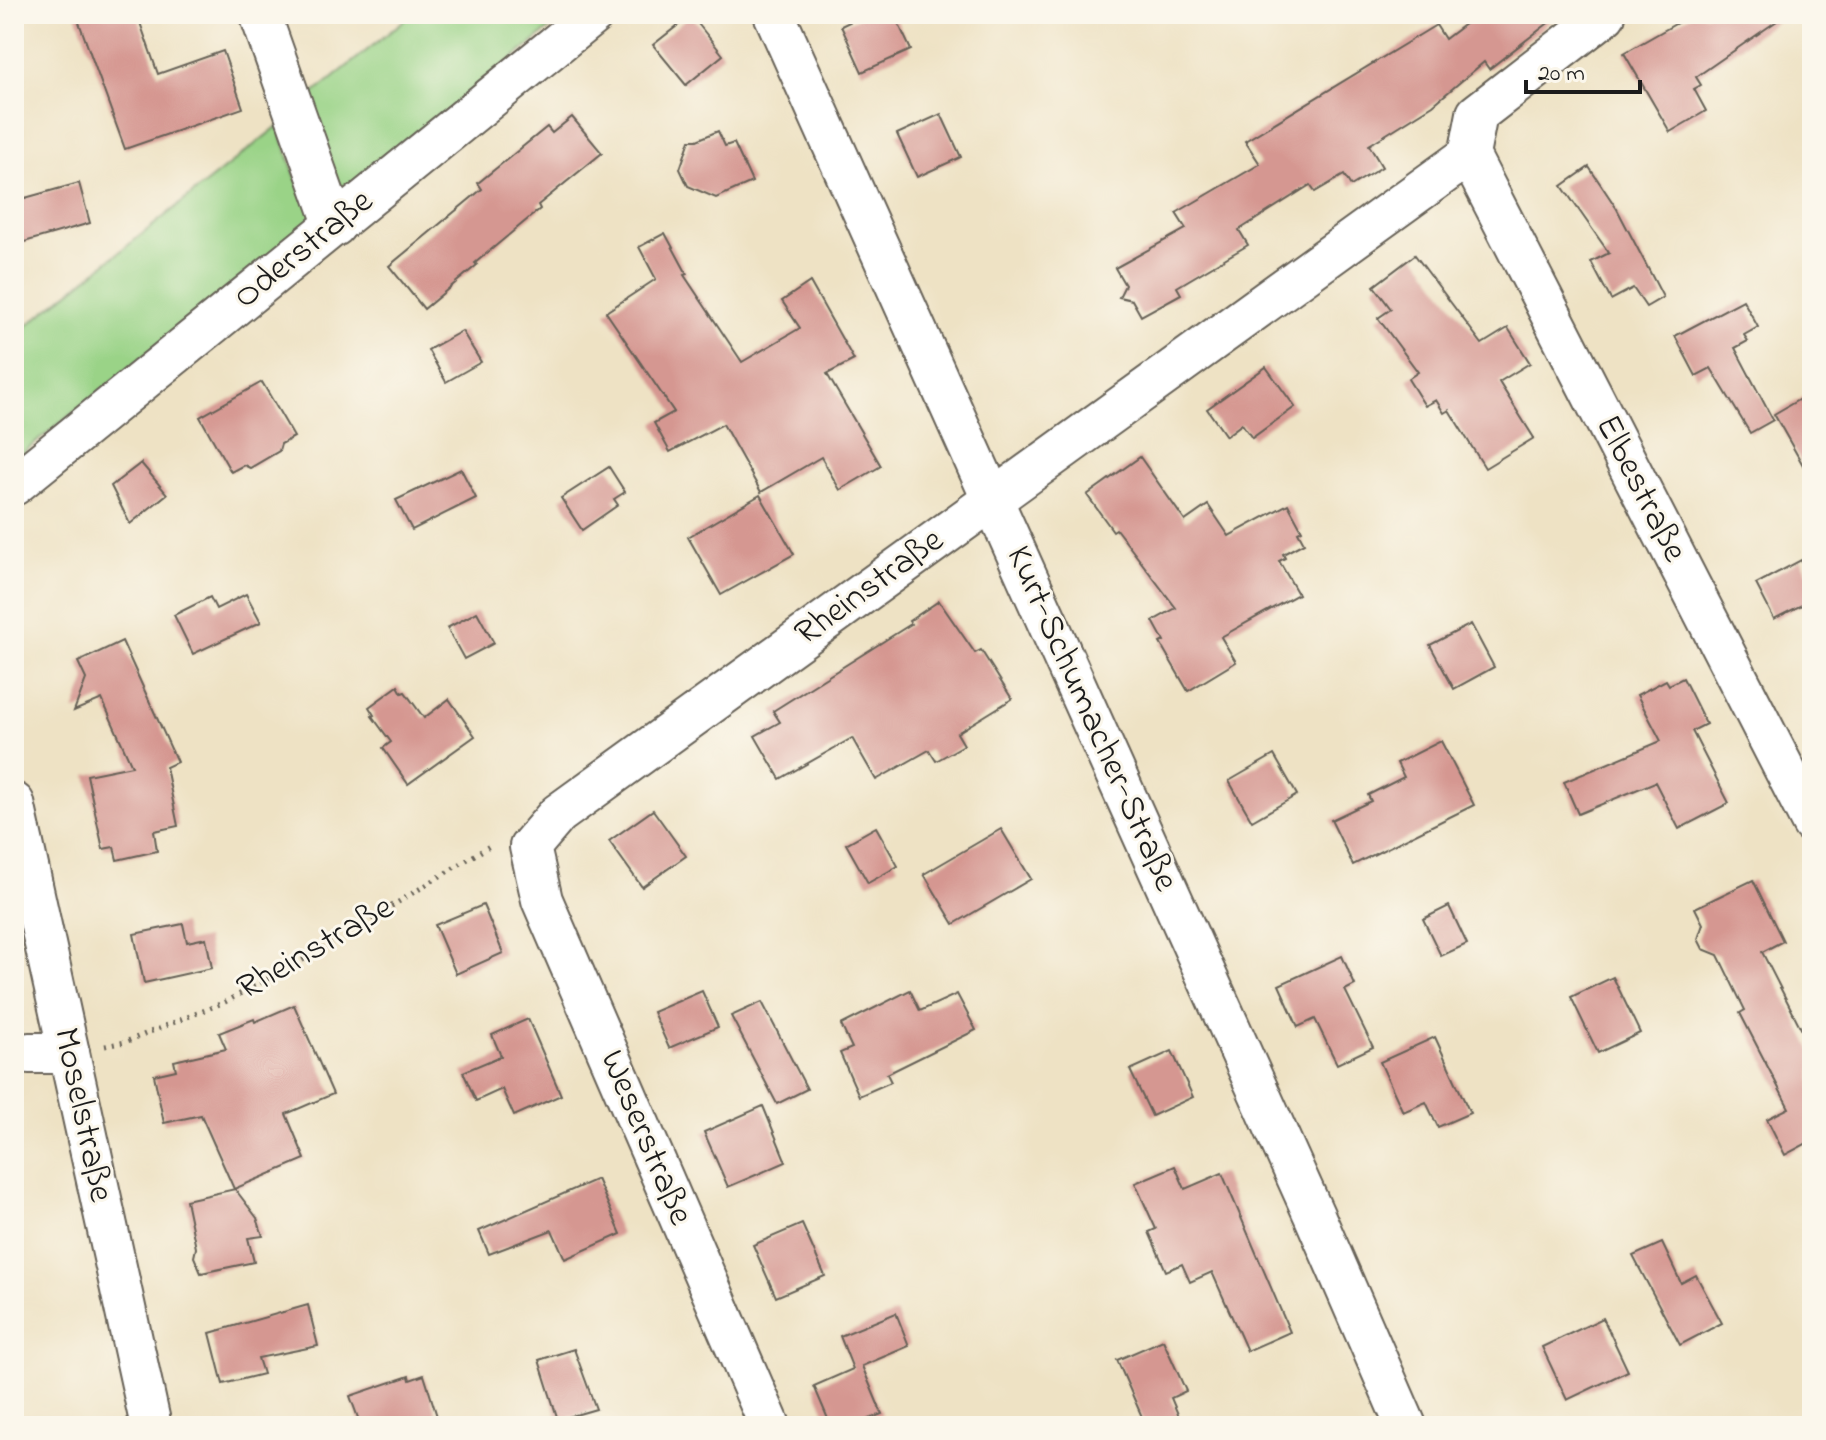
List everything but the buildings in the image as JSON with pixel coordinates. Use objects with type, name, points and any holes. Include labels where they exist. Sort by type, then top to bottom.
[{"type":"street","points":[[260,14],[335,226]]},
{"type":"street","name":"Oderstraße","points":[[14,485],[594,14]]},
{"type":"street","name":"Kurt-Schumacher-Straße","points":[[774,14],[1406,1426]]},
{"type":"street","points":[[1469,155],[1477,114],[1605,15]]},
{"type":"street","name":"Rheinstraße","points":[[530,847],[558,814],[1469,155]]},
{"type":"street","name":"Elbestraße","points":[[1469,155],[1812,823]]},
{"type":"street","name":"Moselstraße","points":[[14,803],[151,1426]]},
{"type":"street","name":"Weserstraße","points":[[530,847],[542,900],[770,1426]]},
{"type":"street","points":[[29,1053],[69,1053]]},
{"type":"path","name":"Rheinstraße","points":[[69,1053],[125,1042],[225,1002],[312,955],[488,845],[530,847]]},
{"type":"green space","points":[[412,14],[568,14],[355,186],[334,182],[303,102]]},
{"type":"green space","points":[[278,126],[302,195],[309,196],[313,214],[309,225],[14,460],[14,336]]}]
